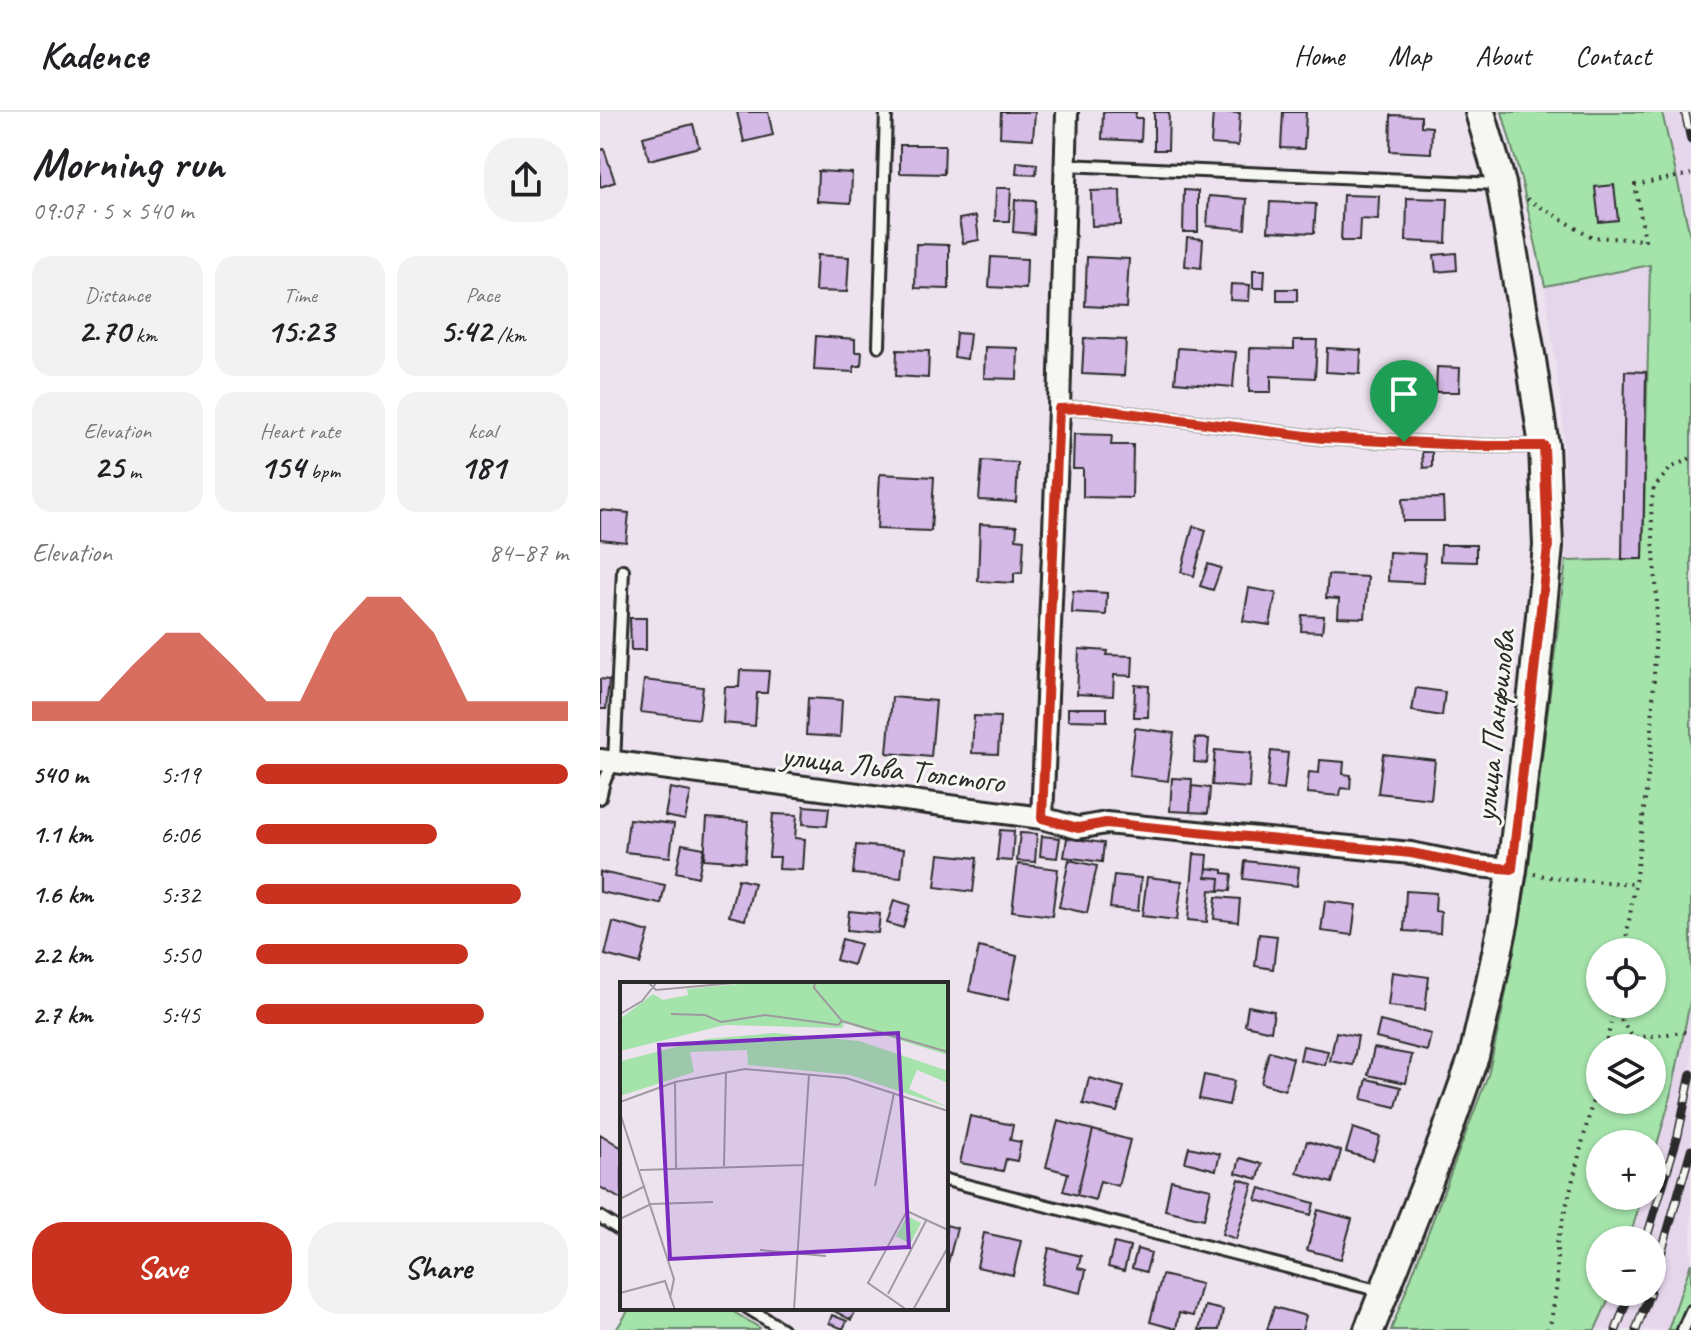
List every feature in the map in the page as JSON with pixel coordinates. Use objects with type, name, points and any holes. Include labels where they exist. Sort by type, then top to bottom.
[{"type":"main road","name":"улица Панфилова","points":[[1369,1330],[1474,1056],[1501,935],[1520,871],[1548,546],[1544,446],[1501,184],[1480,112]]},
{"type":"street","points":[[1042,818],[1059,409],[1067,112]]},
{"type":"street","name":"улица Льва Толстого","points":[[607,761],[1042,818],[1078,828],[1106,823],[1411,853],[1520,871]]},
{"type":"lane","points":[[879,346],[886,112]]},
{"type":"lane","points":[[1065,165],[1501,184]]},
{"type":"lane","points":[[1059,409],[1087,408],[1322,438],[1544,446]]},
{"type":"lane","points":[[600,798],[607,761],[623,570]]},
{"type":"lane","points":[[948,1181],[1383,1292]]},
{"type":"lane","points":[[600,1217],[620,1230]]},
{"type":"lane","points":[[751,1310],[782,1330]]},
{"type":"lane","points":[[1683,1330],[1691,1311]]},
{"type":"path","points":[[1501,184],[1592,237],[1645,240],[1635,185],[1691,174]]},
{"type":"path","points":[[1626,938],[1651,751],[1657,598],[1651,507],[1654,487],[1671,468],[1691,458]]},
{"type":"path","points":[[1520,871],[1561,879],[1635,884]]},
{"type":"path","points":[[1620,1018],[1634,1038],[1684,1032],[1691,1035]]},
{"type":"path","points":[[1547,1330],[1557,1285],[1557,1243],[1589,1114]]},
{"type":"shaded area","points":[[1662,112],[1691,112],[1691,240]]},
{"type":"shaded area","points":[[1650,264],[1643,559],[1566,561],[1563,420],[1545,286]]},
{"type":"shaded area","points":[[1691,997],[1691,1263],[1668,1330],[1595,1330],[1606,1306],[1666,1306],[1666,1226],[1633,1226],[1638,1210],[1666,1210],[1666,1130],[1661,1130]]},
{"type":"green space","points":[[1502,112],[1662,112],[1691,240],[1691,997],[1666,1113],[1666,1034],[1586,1034],[1586,1114],[1666,1114],[1661,1130],[1586,1130],[1586,1210],[1638,1210],[1633,1226],[1586,1226],[1586,1306],[1606,1306],[1595,1330],[1391,1330],[1488,1075],[1528,873],[1566,561],[1643,559],[1650,265],[1545,286]]},
{"type":"green space","points":[[1691,1263],[1691,1330],[1668,1330]]},
{"type":"green space","points":[[629,1310],[730,1310],[760,1328],[758,1330],[616,1330]]},
{"type":"building","points":[[737,112],[768,112],[773,135],[744,142]]},
{"type":"building","points":[[1001,112],[1035,112],[1033,139],[1000,137]]},
{"type":"building","points":[[1103,112],[1136,112],[1135,118],[1142,118],[1141,141],[1102,139]]},
{"type":"building","points":[[1154,112],[1169,112],[1168,150],[1154,150]]},
{"type":"building","points":[[1213,112],[1240,113],[1238,146],[1211,144]]},
{"type":"building","points":[[1283,112],[1306,112],[1304,149],[1281,148]]},
{"type":"building","points":[[1391,115],[1421,116],[1421,126],[1432,127],[1431,153],[1390,151]]},
{"type":"building","points":[[693,124],[699,147],[649,160],[643,137]]},
{"type":"building","points":[[900,145],[945,145],[944,174],[900,173]]},
{"type":"building","points":[[604,149],[615,182],[600,187],[600,150]]},
{"type":"building","points":[[1017,162],[1037,164],[1036,175],[1016,174]]},
{"type":"building","points":[[818,171],[852,173],[851,203],[817,201]]},
{"type":"building","points":[[1614,185],[1618,220],[1599,222],[1595,187]]},
{"type":"building","points":[[996,188],[1011,188],[1009,221],[995,221]]},
{"type":"building","points":[[1120,190],[1121,225],[1092,226],[1091,191]]},
{"type":"building","points":[[1184,190],[1198,191],[1198,232],[1183,232]]},
{"type":"building","points":[[1343,195],[1379,196],[1378,220],[1360,219],[1359,241],[1341,241]]},
{"type":"building","points":[[1209,196],[1247,199],[1245,229],[1207,226]]},
{"type":"building","points":[[1407,198],[1448,199],[1446,243],[1406,241]]},
{"type":"building","points":[[1015,200],[1035,201],[1034,234],[1013,232]]},
{"type":"building","points":[[1270,202],[1316,204],[1314,233],[1268,231]]},
{"type":"building","points":[[976,216],[979,240],[963,243],[959,219]]},
{"type":"building","points":[[1187,237],[1203,239],[1201,268],[1185,266]]},
{"type":"building","points":[[916,244],[949,245],[949,289],[915,288]]},
{"type":"building","points":[[1456,253],[1457,270],[1436,272],[1434,255]]},
{"type":"building","points":[[817,255],[849,257],[847,292],[815,291]]},
{"type":"building","points":[[991,257],[1027,259],[1026,289],[989,287]]},
{"type":"building","points":[[1087,257],[1129,259],[1126,308],[1085,306]]},
{"type":"building","points":[[1253,270],[1265,270],[1264,288],[1253,288]]},
{"type":"building","points":[[1231,284],[1250,285],[1249,301],[1230,300]]},
{"type":"building","points":[[1277,289],[1297,289],[1297,301],[1277,301]]},
{"type":"building","points":[[956,333],[970,334],[967,359],[954,357]]},
{"type":"building","points":[[816,336],[855,339],[855,352],[862,352],[861,366],[854,366],[854,372],[814,370]]},
{"type":"building","points":[[1084,338],[1126,340],[1124,376],[1082,374]]},
{"type":"building","points":[[1294,340],[1317,340],[1315,378],[1271,376],[1271,392],[1249,392],[1250,348],[1294,349]]},
{"type":"building","points":[[985,347],[1018,348],[1017,379],[984,378]]},
{"type":"building","points":[[1178,348],[1236,352],[1233,387],[1175,382]]},
{"type":"building","points":[[1327,348],[1361,350],[1360,374],[1326,372]]},
{"type":"building","points":[[897,350],[929,351],[928,378],[896,376]]},
{"type":"building","points":[[1437,367],[1460,368],[1459,392],[1436,392]]},
{"type":"building","points":[[1625,371],[1646,372],[1643,559],[1622,559]]},
{"type":"building","points":[[1387,381],[1399,381],[1398,403],[1386,403]]},
{"type":"building","points":[[1074,434],[1112,435],[1111,445],[1133,445],[1132,498],[1083,497],[1083,469],[1073,469]]},
{"type":"building","points":[[1422,452],[1432,452],[1432,467],[1423,468]]},
{"type":"building","points":[[982,461],[1018,463],[1016,502],[979,500]]},
{"type":"building","points":[[880,474],[934,477],[931,531],[877,529]]},
{"type":"building","points":[[1443,498],[1444,521],[1403,521],[1402,499]]},
{"type":"building","points":[[600,510],[629,513],[626,542],[600,539]]},
{"type":"building","points":[[980,524],[1017,526],[1016,539],[1024,540],[1022,573],[1014,573],[1014,583],[978,581]]},
{"type":"building","points":[[1193,526],[1206,530],[1194,576],[1181,572]]},
{"type":"building","points":[[1441,545],[1476,545],[1476,562],[1440,561]]},
{"type":"building","points":[[1389,552],[1425,554],[1423,583],[1388,581]]},
{"type":"building","points":[[1208,564],[1221,568],[1213,590],[1200,586]]},
{"type":"building","points":[[1328,575],[1368,577],[1365,618],[1338,617],[1339,599],[1326,598]]},
{"type":"building","points":[[1249,588],[1276,593],[1270,625],[1243,621]]},
{"type":"building","points":[[1073,591],[1107,593],[1106,615],[1072,613]]},
{"type":"building","points":[[1302,615],[1324,616],[1322,632],[1301,631]]},
{"type":"building","points":[[630,618],[646,618],[646,650],[631,650]]},
{"type":"building","points":[[1079,649],[1133,656],[1132,676],[1114,675],[1113,696],[1077,694]]},
{"type":"building","points":[[740,670],[769,671],[767,693],[757,693],[755,726],[723,723],[725,687],[739,687]]},
{"type":"building","points":[[600,679],[609,680],[606,709],[600,709]]},
{"type":"building","points":[[644,680],[703,687],[699,719],[640,712]]},
{"type":"building","points":[[1135,685],[1149,686],[1148,717],[1134,717]]},
{"type":"building","points":[[1416,688],[1445,692],[1442,716],[1412,711]]},
{"type":"building","points":[[892,697],[936,701],[931,757],[887,753]]},
{"type":"building","points":[[808,698],[842,700],[840,737],[806,735]]},
{"type":"building","points":[[1068,708],[1107,708],[1107,721],[1068,720]]},
{"type":"building","points":[[974,716],[1000,717],[998,754],[972,753]]},
{"type":"building","points":[[1135,728],[1174,733],[1168,781],[1129,776]]},
{"type":"building","points":[[1195,738],[1209,739],[1207,763],[1194,762]]},
{"type":"building","points":[[1215,750],[1251,753],[1249,788],[1212,785]]},
{"type":"building","points":[[1271,751],[1288,753],[1284,790],[1267,788]]},
{"type":"building","points":[[1383,754],[1435,760],[1431,799],[1378,793]]},
{"type":"building","points":[[1320,760],[1344,762],[1343,774],[1351,775],[1350,789],[1341,788],[1340,796],[1307,793],[1309,772],[1319,773]]},
{"type":"building","points":[[1172,778],[1192,779],[1190,812],[1170,811]]},
{"type":"building","points":[[1192,786],[1210,788],[1208,813],[1190,812]]},
{"type":"building","points":[[670,788],[691,792],[685,820],[665,816]]},
{"type":"building","points":[[804,806],[829,808],[827,826],[803,824]]},
{"type":"building","points":[[773,814],[797,815],[795,838],[805,839],[803,870],[779,869],[780,857],[769,857]]},
{"type":"building","points":[[707,818],[748,821],[745,862],[704,859]]},
{"type":"building","points":[[629,819],[674,824],[670,857],[625,852]]},
{"type":"building","points":[[1000,830],[1014,831],[1012,861],[997,860]]},
{"type":"building","points":[[1020,833],[1037,834],[1035,862],[1017,861]]},
{"type":"building","points":[[1042,836],[1060,838],[1057,858],[1040,856]]},
{"type":"building","points":[[1067,838],[1104,843],[1102,862],[1064,857]]},
{"type":"building","points":[[682,844],[704,848],[698,877],[676,872]]},
{"type":"building","points":[[856,845],[904,849],[901,878],[853,874]]},
{"type":"building","points":[[939,854],[977,858],[973,892],[935,887]]},
{"type":"building","points":[[1194,854],[1208,855],[1206,877],[1220,878],[1219,891],[1210,890],[1207,922],[1188,920]]},
{"type":"building","points":[[1069,860],[1097,866],[1087,913],[1059,907]]},
{"type":"building","points":[[1245,861],[1299,867],[1297,886],[1243,879]]},
{"type":"building","points":[[1018,864],[1058,869],[1052,916],[1012,911]]},
{"type":"building","points":[[1207,868],[1232,874],[1230,891],[1219,890],[1220,878],[1206,877]]},
{"type":"building","points":[[600,872],[665,885],[661,904],[600,892]]},
{"type":"building","points":[[1114,875],[1141,878],[1138,911],[1110,908]]},
{"type":"building","points":[[1147,877],[1182,881],[1177,920],[1142,916]]},
{"type":"building","points":[[738,879],[754,883],[745,920],[729,916]]},
{"type":"building","points":[[1406,891],[1436,893],[1435,911],[1441,912],[1440,933],[1404,931]]},
{"type":"building","points":[[1216,897],[1240,899],[1238,922],[1214,919]]},
{"type":"building","points":[[894,900],[910,905],[903,928],[887,923]]},
{"type":"building","points":[[1325,901],[1356,905],[1352,935],[1321,931]]},
{"type":"building","points":[[849,911],[880,914],[878,933],[847,930]]},
{"type":"building","points":[[613,922],[649,932],[640,964],[605,955]]},
{"type":"building","points":[[1259,934],[1277,936],[1273,969],[1255,966]]},
{"type":"building","points":[[842,939],[860,944],[853,965],[836,960]]},
{"type":"building","points":[[979,947],[1017,956],[1008,1000],[969,991]]},
{"type":"building","points":[[1392,972],[1429,977],[1425,1010],[1388,1006]]},
{"type":"building","points":[[1248,1006],[1274,1011],[1271,1031],[1245,1025]]},
{"type":"building","points":[[1380,1021],[1431,1034],[1427,1051],[1376,1038]]},
{"type":"building","points":[[1336,1032],[1358,1036],[1353,1065],[1330,1061]]},
{"type":"building","points":[[1303,1046],[1328,1051],[1325,1065],[1300,1060]]},
{"type":"building","points":[[1374,1048],[1412,1055],[1406,1083],[1368,1075]]},
{"type":"building","points":[[1269,1051],[1293,1058],[1285,1090],[1261,1083]]},
{"type":"building","points":[[1204,1075],[1234,1081],[1229,1105],[1199,1099]]},
{"type":"building","points":[[1089,1078],[1124,1087],[1117,1112],[1083,1104]]},
{"type":"building","points":[[1367,1079],[1401,1087],[1396,1107],[1362,1099]]},
{"type":"building","points":[[970,1116],[1013,1125],[1010,1140],[1021,1142],[1017,1161],[1006,1159],[1003,1171],[960,1163]]},
{"type":"building","points":[[1058,1121],[1093,1130],[1077,1195],[1063,1191],[1068,1173],[1046,1167]]},
{"type":"building","points":[[1353,1128],[1380,1137],[1373,1160],[1346,1152]]},
{"type":"building","points":[[1093,1130],[1130,1140],[1118,1186],[1100,1181],[1095,1200],[1077,1195]]},
{"type":"building","points":[[600,1134],[620,1147],[620,1199],[600,1187]]},
{"type":"building","points":[[1307,1141],[1341,1151],[1332,1183],[1297,1173]]},
{"type":"building","points":[[1189,1147],[1220,1154],[1216,1170],[1185,1162]]},
{"type":"building","points":[[1240,1158],[1262,1164],[1258,1179],[1236,1173]]},
{"type":"building","points":[[1239,1179],[1253,1184],[1236,1239],[1222,1234]]},
{"type":"building","points":[[1171,1180],[1211,1189],[1204,1219],[1165,1210]]},
{"type":"building","points":[[1260,1188],[1314,1203],[1311,1215],[1256,1200]]},
{"type":"building","points":[[1318,1210],[1352,1219],[1341,1259],[1307,1250]]},
{"type":"building","points":[[948,1226],[957,1228],[948,1263]]},
{"type":"building","points":[[984,1233],[1021,1241],[1013,1275],[977,1267]]},
{"type":"building","points":[[1114,1243],[1130,1247],[1124,1271],[1108,1267]]},
{"type":"building","points":[[1049,1248],[1081,1256],[1078,1268],[1086,1270],[1081,1293],[1041,1284]]},
{"type":"building","points":[[1137,1249],[1151,1253],[1146,1272],[1132,1268]]},
{"type":"building","points":[[1162,1275],[1201,1284],[1193,1316],[1179,1313],[1176,1329],[1150,1322]]},
{"type":"building","points":[[1205,1306],[1223,1310],[1219,1330],[1199,1330]]},
{"type":"building","points":[[1274,1307],[1306,1316],[1302,1330],[1267,1330]]},
{"type":"building","points":[[835,1310],[856,1310],[851,1320]]},
{"type":"building","points":[[832,1315],[847,1321],[843,1329],[829,1323]]},
{"type":"railway","points":[[1685,112],[1691,140]]},
{"type":"railway","points":[[1650,1226],[1678,1135],[1691,1074]]},
{"type":"railway","points":[[1666,1237],[1691,1150]]},
{"type":"railway","points":[[1616,1330],[1625,1306]]},
{"type":"railway","points":[[1636,1330],[1645,1306]]},
{"type":"route","points":[[1087,408],[1322,438],[1404,442],[1544,446],[1548,546],[1512,869],[1476,866],[1411,853],[1106,823],[1078,828],[1042,818],[1059,409],[1087,408]]}]
